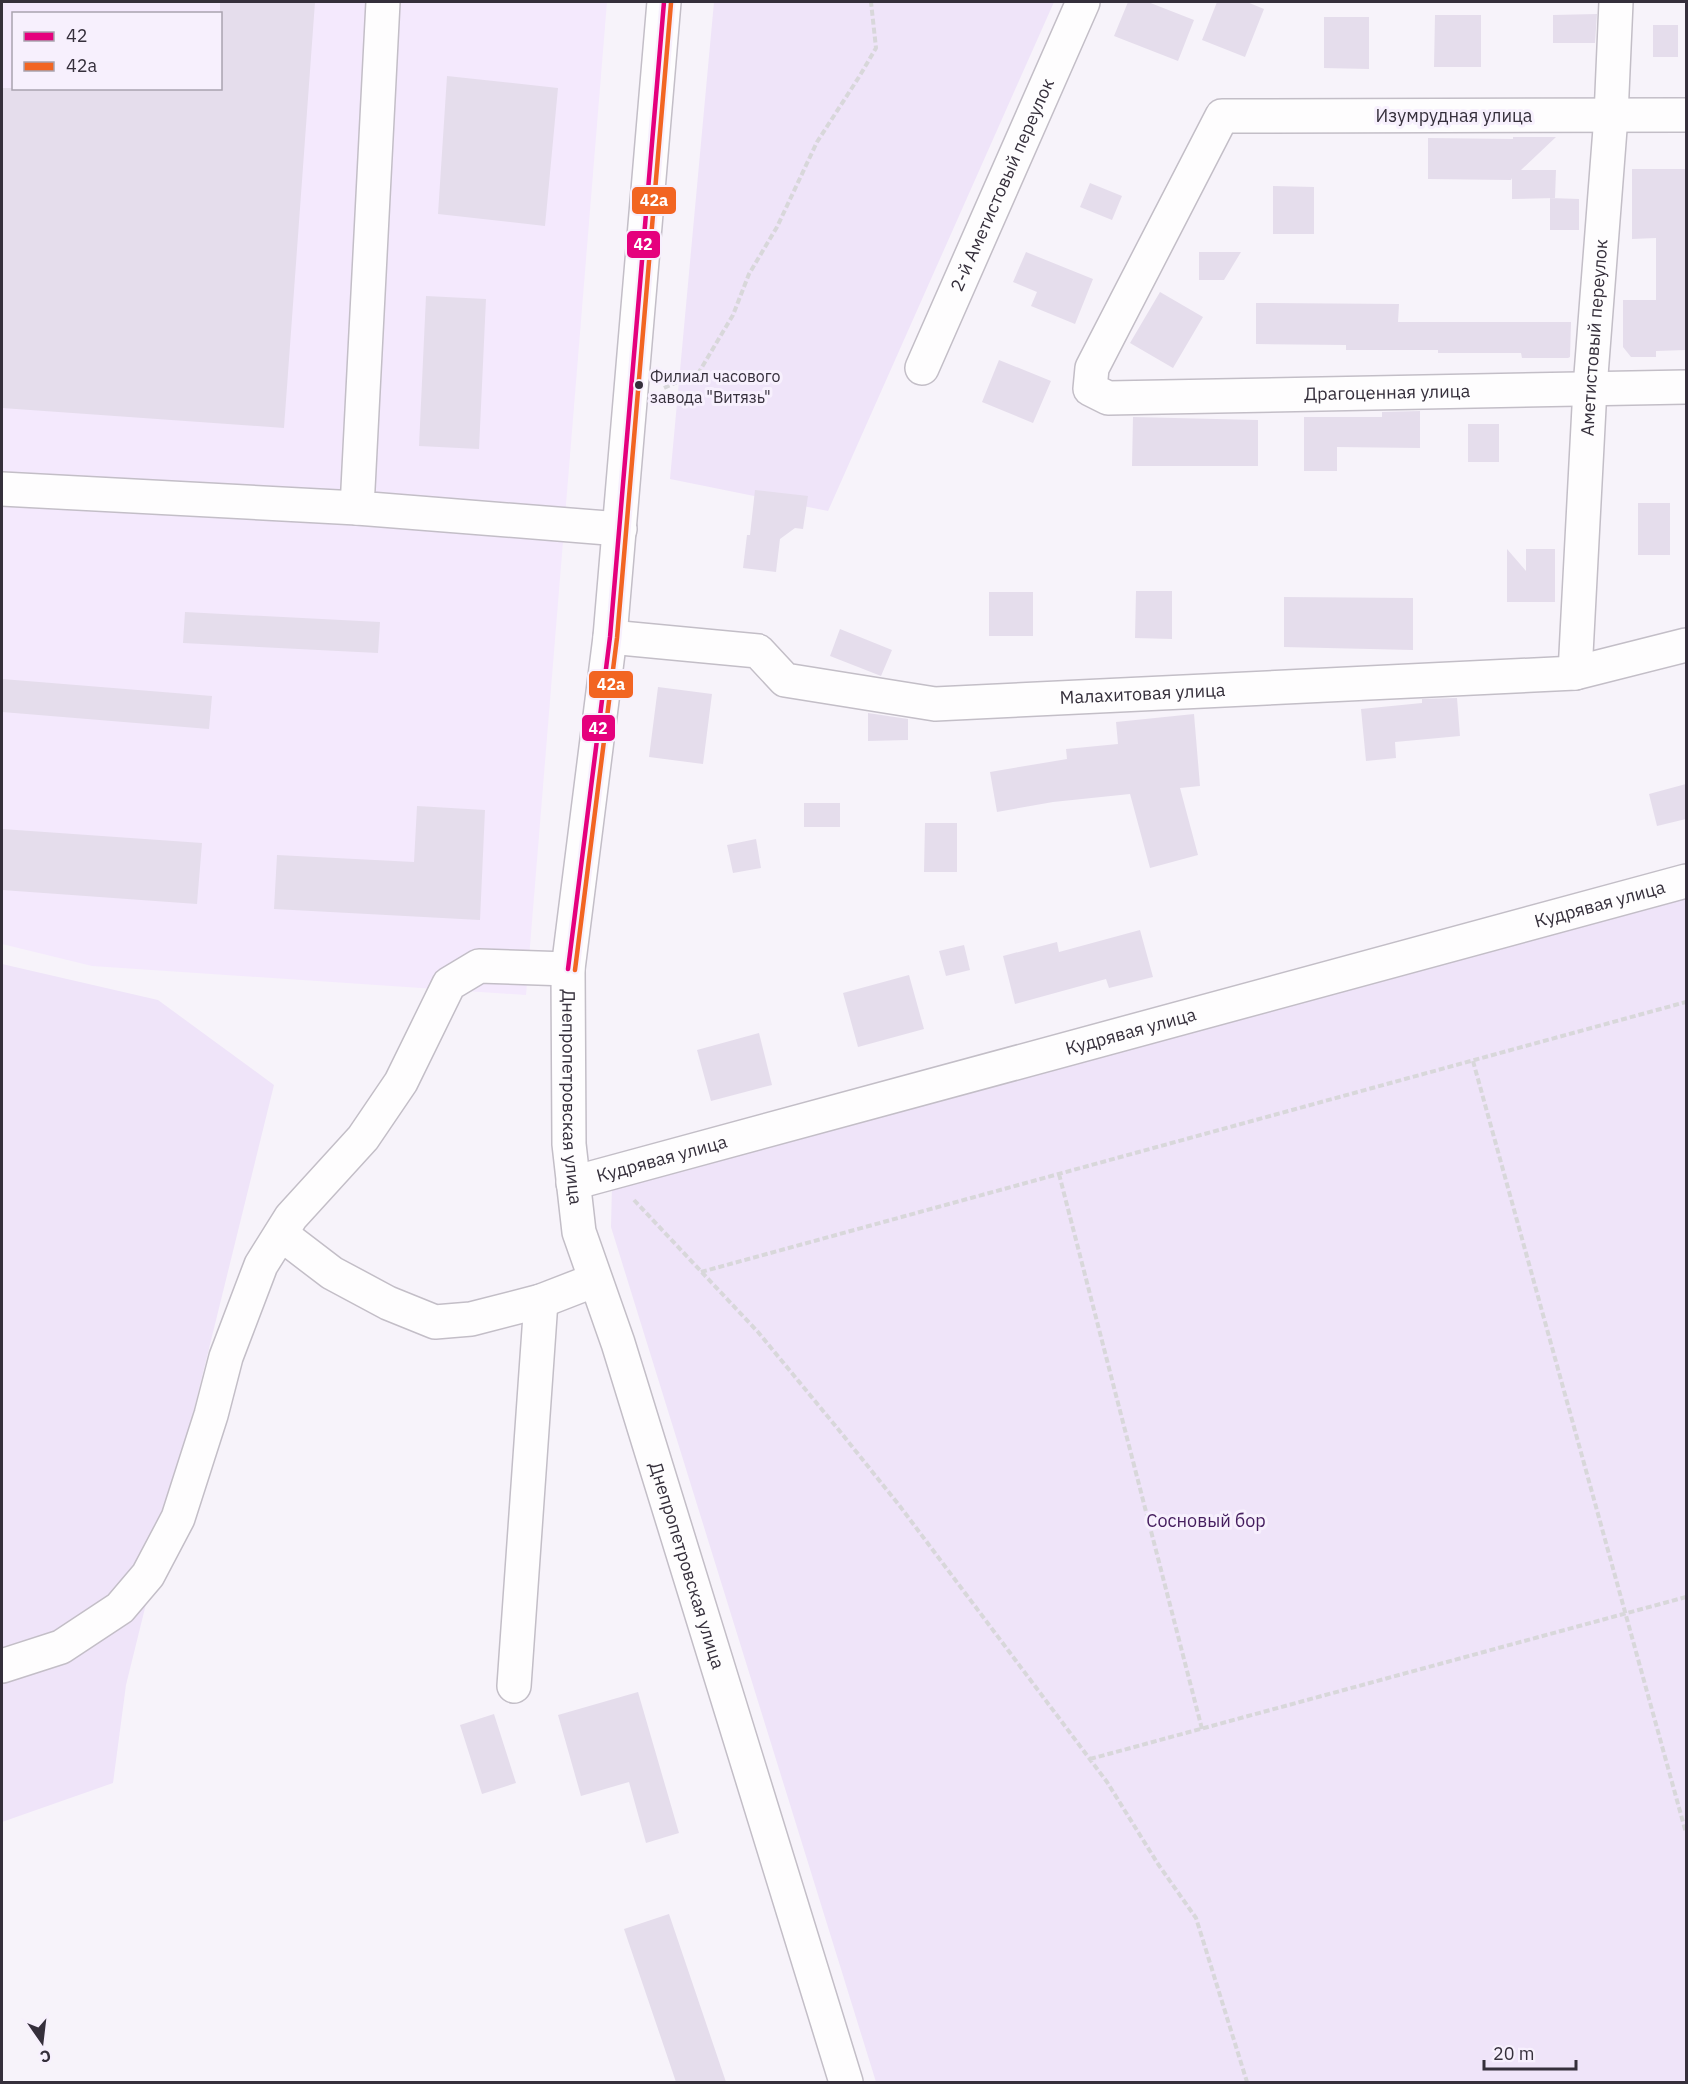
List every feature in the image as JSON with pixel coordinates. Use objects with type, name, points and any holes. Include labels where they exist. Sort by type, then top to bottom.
[{"type":"street","points":[[357,508],[383,2]]},
{"type":"street","name":"Днепропетровская улица","points":[[664,2],[610,637],[568,969],[569,1144],[579,1232],[618,1343],[846,2082]]},
{"type":"street","name":"2-й Аметистовый переулок","points":[[922,368],[1083,2]]},
{"type":"street","name":"Аметистовый переулок","points":[[1575,673],[1590,388],[1611,116],[1616,2]]},
{"type":"street","name":"Изумрудная улица","points":[[1090,389],[1092,368],[1222,116],[1686,115]]},
{"type":"street","name":"Драгоценная улица","points":[[1090,389],[1107,398],[1686,387]]},
{"type":"street","points":[[2,489],[357,508],[620,529]]},
{"type":"street","name":"Малахитовая улица","points":[[610,637],[758,651],[785,680],[935,704],[1575,673],[1686,645]]},
{"type":"street","name":"Кудрявая улица","points":[[573,1184],[1686,881]]},
{"type":"street","points":[[2,1666],[62,1647],[120,1608],[148,1575],[178,1518],[211,1415],[226,1357],[261,1266],[291,1217],[363,1138],[401,1082],[449,984],[479,966],[568,969]]},
{"type":"street","points":[[281,1234],[332,1273],[388,1303],[435,1322],[471,1319],[541,1301],[595,1280]]},
{"type":"street","points":[[514,1686],[541,1301]]},
{"type":"path","points":[[630,403],[699,372],[716,344],[733,315],[749,274],[777,227],[817,142],[876,48],[871,2]]},
{"type":"path","points":[[701,1272],[1686,1002]]},
{"type":"path","points":[[1473,1060],[1686,1833]]},
{"type":"path","points":[[1059,1174],[1202,1729]]},
{"type":"path","points":[[631,1197],[758,1332],[865,1462],[1107,1782],[1158,1864],[1196,1918],[1247,2082]]},
{"type":"path","points":[[1090,1759],[1686,1597]]},
{"type":"shaded area","points":[[2,2],[607,2],[526,995],[92,966],[2,944]]},
{"type":"green space","points":[[714,2],[1054,2],[828,511],[670,479]]},
{"type":"green space","name":"Сосновый бор","points":[[1686,891],[1686,2082],[876,2082],[611,1227],[612,1184]]},
{"type":"green space","points":[[2,964],[158,1000],[274,1085],[126,1685],[113,1783],[2,1822]]},
{"type":"building","points":[[220,2],[315,2],[284,428],[2,408],[2,88],[12,88],[12,90],[222,90],[222,12],[220,12]]},
{"type":"building","points":[[1128,2],[1148,2],[1194,20],[1178,61],[1114,36]]},
{"type":"building","points":[[1217,2],[1247,2],[1264,9],[1245,57],[1202,40]]},
{"type":"building","points":[[1597,14],[1595,43],[1553,43],[1553,15]]},
{"type":"building","points":[[1435,15],[1481,15],[1481,67],[1434,67]]},
{"type":"building","points":[[1324,17],[1369,17],[1369,69],[1324,68]]},
{"type":"building","points":[[1653,25],[1678,25],[1678,57],[1653,57]]},
{"type":"building","points":[[447,76],[558,88],[545,226],[438,214]]},
{"type":"building","points":[[1513,137],[1556,137],[1521,170],[1556,170],[1555,198],[1512,199],[1512,178],[1511,180],[1428,179],[1428,138],[1513,139]]},
{"type":"building","points":[[1632,169],[1686,169],[1686,350],[1656,351],[1656,357],[1631,357],[1623,347],[1623,300],[1656,300],[1656,238],[1632,239]]},
{"type":"building","points":[[1090,183],[1122,196],[1112,220],[1080,207]]},
{"type":"building","points":[[1273,186],[1314,187],[1314,234],[1273,234]]},
{"type":"building","points":[[1550,198],[1579,199],[1579,230],[1550,230]]},
{"type":"building","points":[[1026,252],[1093,279],[1075,324],[1031,306],[1037,292],[1013,282]]},
{"type":"building","points":[[1199,252],[1241,252],[1224,280],[1199,280]]},
{"type":"building","points":[[1160,292],[1203,317],[1173,368],[1130,343]]},
{"type":"building","points":[[426,296],[486,299],[479,449],[419,446]]},
{"type":"building","points":[[1256,303],[1399,304],[1398,322],[1571,322],[1570,357],[1568,357],[1570,358],[1522,358],[1521,353],[1438,353],[1438,350],[1346,350],[1346,345],[1256,344]]},
{"type":"building","points":[[999,360],[1051,381],[1033,423],[982,402]]},
{"type":"building","points":[[1420,411],[1420,448],[1337,447],[1337,471],[1304,471],[1304,417],[1382,417],[1382,412]]},
{"type":"building","points":[[1133,417],[1258,420],[1258,466],[1132,466]]},
{"type":"building","points":[[1468,424],[1499,424],[1499,462],[1468,462]]},
{"type":"building","points":[[755,490],[808,496],[803,529],[795,528],[780,539],[776,572],[743,568],[747,535],[750,535]]},
{"type":"building","points":[[1638,503],[1670,503],[1670,555],[1638,555]]},
{"type":"building","points":[[1507,549],[1526,571],[1526,549],[1555,549],[1555,602],[1507,602]]},
{"type":"building","points":[[1136,591],[1172,591],[1172,639],[1135,638]]},
{"type":"building","points":[[989,592],[1033,592],[1033,636],[989,636]]},
{"type":"building","points":[[1284,597],[1413,598],[1413,650],[1284,647]]},
{"type":"building","points":[[185,612],[380,622],[378,653],[183,643]]},
{"type":"building","points":[[840,629],[892,650],[881,676],[830,656]]},
{"type":"building","points":[[2,679],[212,696],[209,729],[2,712]]},
{"type":"building","points":[[658,687],[712,694],[703,764],[649,757]]},
{"type":"building","points":[[1457,698],[1460,736],[1395,742],[1396,758],[1366,761],[1361,709],[1422,703],[1422,699]]},
{"type":"building","points":[[868,713],[908,719],[908,740],[868,741]]},
{"type":"building","points":[[1194,714],[1200,786],[1180,788],[1198,855],[1150,868],[1130,794],[1053,802],[997,812],[990,772],[1067,759],[1066,749],[1118,744],[1116,722]]},
{"type":"building","points":[[1686,784],[1686,819],[1657,826],[1649,794]]},
{"type":"building","points":[[804,803],[840,803],[840,827],[804,827]]},
{"type":"building","points":[[417,806],[485,810],[480,920],[274,909],[277,855],[414,862]]},
{"type":"building","points":[[925,823],[957,823],[957,872],[924,872]]},
{"type":"building","points":[[2,829],[202,843],[197,904],[2,890]]},
{"type":"building","points":[[756,839],[761,868],[733,873],[727,845]]},
{"type":"building","points":[[1140,930],[1153,977],[1109,988],[1106,979],[1015,1004],[1003,956],[1057,942],[1059,952]]},
{"type":"building","points":[[964,945],[970,970],[946,976],[939,951]]},
{"type":"building","points":[[909,975],[924,1029],[858,1047],[843,993]]},
{"type":"building","points":[[759,1033],[772,1085],[711,1101],[697,1050]]},
{"type":"building","points":[[638,1692],[679,1833],[646,1843],[629,1782],[581,1796],[558,1715]]},
{"type":"building","points":[[494,1714],[516,1783],[482,1794],[460,1725]]},
{"type":"building","points":[[669,1914],[726,2082],[676,2082],[624,1929]]},
{"type":"transit line","name":"42","points":[[568,969],[610,637],[664,2]]},
{"type":"transit line","name":"42a","points":[[575,970],[617,638],[671,3]]},
{"type":"place","name":"Филиал часового завода \"Витязь\"","points":[[639,385]]}]
